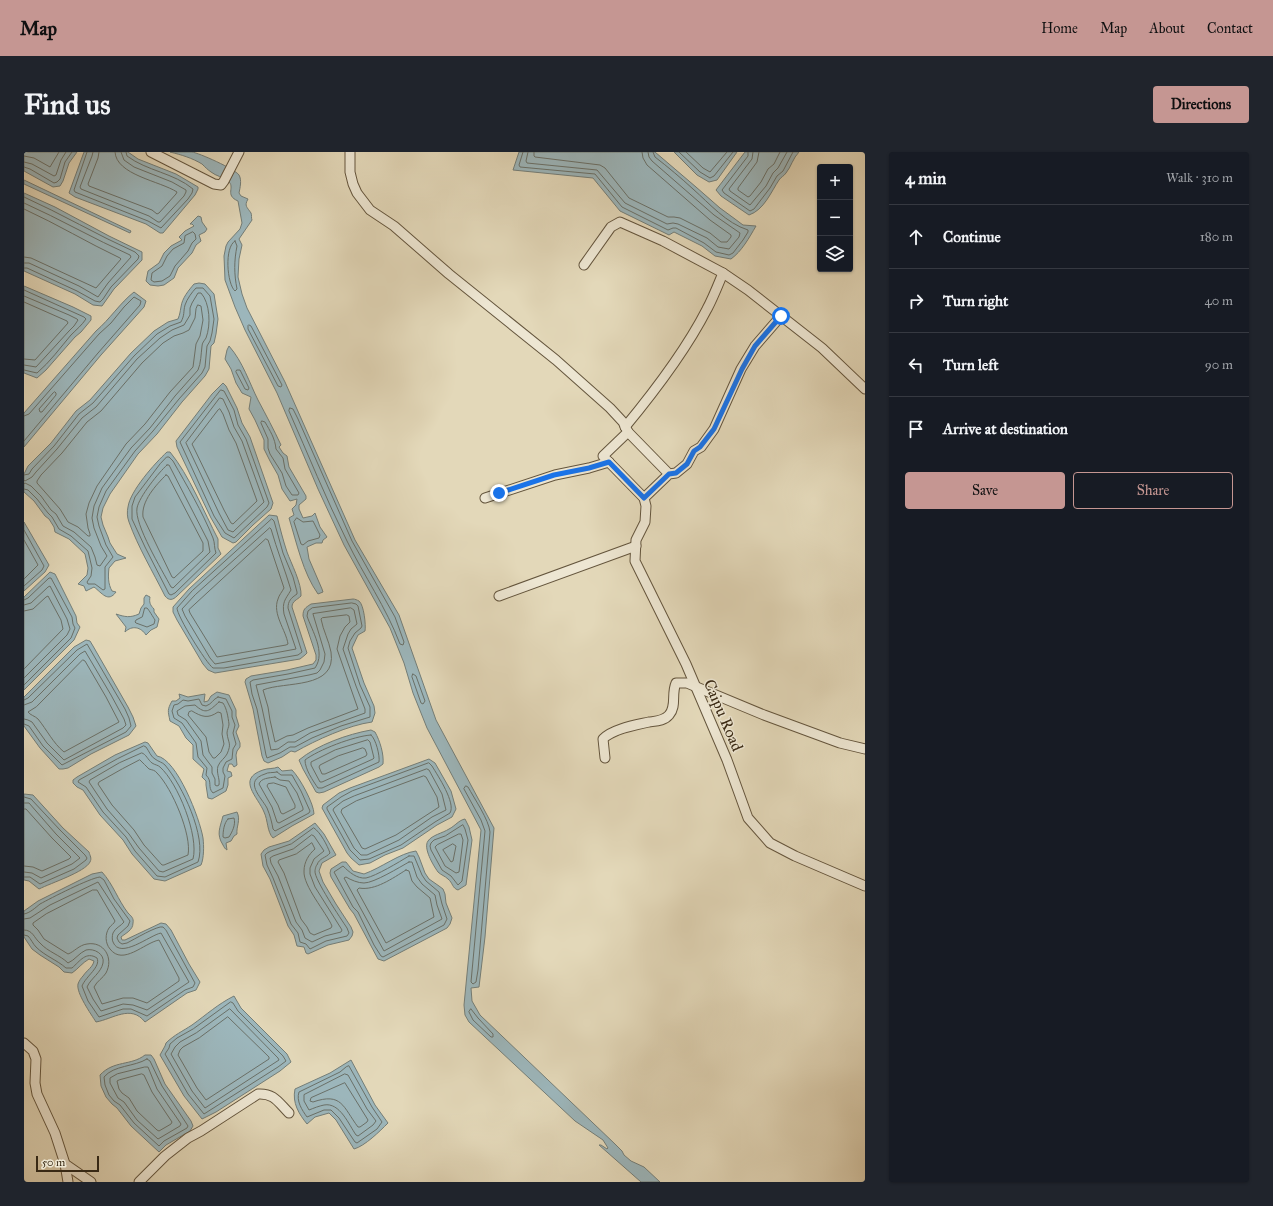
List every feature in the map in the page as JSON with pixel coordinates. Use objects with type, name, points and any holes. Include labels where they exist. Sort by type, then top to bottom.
[{"type":"street","points":[[151,152],[214,184],[221,185],[239,152]]},
{"type":"street","points":[[350,152],[350,172],[353,184],[370,210],[400,231],[467,288],[556,360],[610,408],[627,429],[669,474]]},
{"type":"street","points":[[584,265],[611,227],[620,222],[663,241],[723,273],[748,290],[822,348],[865,389]]},
{"type":"street","points":[[723,273],[709,305],[687,342],[627,429],[603,456],[644,498],[669,474],[676,473],[687,464],[694,451],[700,447],[714,429],[742,369],[755,346],[781,316]]},
{"type":"street","points":[[485,498],[554,475],[589,468],[609,462]]},
{"type":"street","name":"Caipu Road","points":[[644,498],[646,506],[645,522],[636,540],[635,561],[656,601],[696,688],[727,760],[748,818],[770,843],[795,856],[865,886]]},
{"type":"street","points":[[498,596],[636,546]]},
{"type":"street","points":[[605,758],[603,739],[607,735],[632,726],[663,720],[669,715],[674,706],[674,688],[676,683],[686,683],[764,715],[840,743],[865,749]]},
{"type":"street","points":[[24,1043],[33,1051],[36,1059],[35,1083],[37,1094],[55,1133],[65,1164],[68,1182]]},
{"type":"street","points":[[139,1182],[165,1156],[188,1138],[258,1094],[267,1094],[276,1100],[289,1113]]},
{"type":"street","points":[[65,1164],[91,1182]]},
{"type":"water","points":[[24,152],[77,152],[69,163],[60,186],[53,187],[24,171]]},
{"type":"water","points":[[84,152],[128,152],[138,159],[176,174],[198,187],[198,189],[195,195],[163,233],[160,233],[146,224],[75,197],[69,193]]},
{"type":"water","points":[[170,152],[196,153],[224,165],[236,172],[240,177],[241,182],[239,193],[241,196],[248,199],[246,205],[251,213],[252,220],[239,239],[242,245],[239,259],[238,277],[247,308],[285,382],[355,540],[399,615],[436,720],[494,828],[485,937],[479,987],[471,988],[472,1001],[480,1015],[615,1144],[624,1155],[631,1161],[644,1167],[660,1182],[641,1182],[599,1145],[607,1149],[608,1148],[603,1140],[575,1121],[469,1022],[465,1015],[464,1005],[481,830],[427,728],[390,628],[344,545],[318,489],[277,393],[235,307],[225,280],[224,256],[228,242],[240,229],[242,223],[238,201],[234,199],[231,194],[230,183],[213,173],[202,164],[187,157]]},
{"type":"water","points":[[519,152],[655,152],[720,208],[743,225],[756,226],[742,248],[731,259],[715,256],[702,246],[674,232],[669,235],[620,211],[593,178],[513,170]]},
{"type":"water","points":[[674,152],[737,152],[717,180],[709,182],[697,175]]},
{"type":"water","points":[[745,152],[799,152],[788,171],[779,180],[763,205],[754,213],[749,215],[721,196],[716,190]]},
{"type":"water","points":[[24,180],[131,231],[130,233],[24,184]]},
{"type":"water","points":[[24,193],[55,207],[142,252],[142,260],[114,289],[102,306],[93,305],[75,294],[24,271]]},
{"type":"water","points":[[198,216],[201,217],[202,222],[207,229],[199,235],[201,241],[196,245],[192,253],[178,268],[174,278],[164,285],[150,285],[146,281],[148,271],[159,263],[164,253],[171,246],[182,240],[179,237],[185,231],[194,226],[190,224]]},
{"type":"water","points":[[194,284],[205,284],[214,294],[218,319],[214,343],[211,346],[209,369],[205,376],[157,434],[138,454],[110,494],[103,508],[101,517],[110,543],[117,554],[126,558],[115,561],[109,568],[108,577],[110,586],[112,591],[116,592],[108,597],[94,587],[86,591],[84,586],[78,584],[87,575],[88,568],[85,554],[69,539],[55,532],[49,519],[34,501],[24,492],[24,474],[28,466],[51,443],[76,411],[90,400],[131,353],[154,331],[168,322],[178,319],[184,297]]},
{"type":"water","points":[[24,286],[91,316],[91,320],[81,332],[37,378],[24,373]]},
{"type":"water","points":[[134,292],[146,301],[144,307],[101,355],[24,447],[24,413],[96,331]]},
{"type":"water","points":[[229,346],[242,365],[281,445],[279,447],[287,456],[289,467],[306,496],[306,499],[299,505],[303,518],[312,516],[315,513],[320,527],[327,537],[322,543],[316,543],[307,547],[309,559],[323,592],[318,594],[304,568],[289,518],[294,515],[292,509],[296,505],[297,499],[290,501],[282,489],[278,475],[264,449],[264,440],[249,409],[251,397],[242,393],[225,359]]},
{"type":"water","points":[[223,383],[237,408],[242,423],[250,437],[273,503],[271,509],[236,542],[233,543],[222,537],[211,518],[177,447],[176,441],[212,394]]},
{"type":"water","points":[[167,452],[170,452],[177,461],[190,483],[218,539],[218,548],[221,554],[177,596],[171,599],[168,599],[165,596],[133,531],[127,514],[130,500],[138,485]]},
{"type":"water","points":[[269,515],[277,516],[287,552],[300,586],[301,596],[294,602],[292,607],[307,653],[300,659],[215,673],[208,670],[203,664],[177,620],[173,612],[173,607],[189,589]]},
{"type":"water","points":[[24,522],[49,565],[45,572],[24,591]]},
{"type":"water","points":[[50,572],[55,574],[80,627],[74,640],[24,690],[24,597]]},
{"type":"water","points":[[146,595],[150,597],[150,603],[159,619],[157,627],[146,635],[142,630],[136,628],[131,628],[125,632],[126,627],[116,614],[128,617],[139,614],[144,604],[144,598]]},
{"type":"water","points":[[353,599],[361,603],[364,615],[365,631],[358,635],[352,648],[374,706],[375,713],[372,722],[353,726],[295,752],[291,751],[268,763],[264,761],[253,709],[245,682],[246,679],[251,676],[313,664],[316,660],[316,655],[303,612],[311,604]]},
{"type":"water","points":[[86,640],[90,641],[93,646],[128,707],[136,726],[129,735],[91,754],[68,768],[59,769],[40,748],[24,726],[24,697],[74,647]]},
{"type":"water","points":[[217,692],[229,695],[236,710],[239,726],[236,732],[240,747],[236,755],[237,765],[234,767],[232,764],[229,764],[227,771],[231,772],[232,776],[228,778],[226,791],[212,799],[208,798],[206,781],[202,777],[204,769],[193,759],[193,745],[186,738],[179,726],[170,721],[168,711],[172,701],[176,701],[180,698],[179,694],[188,697],[205,694],[204,702],[208,701],[211,696]]},
{"type":"water","points":[[371,730],[375,732],[380,743],[383,764],[324,792],[316,792],[299,760],[333,741]]},
{"type":"water","points":[[145,742],[148,743],[157,756],[165,760],[172,767],[180,778],[192,804],[203,838],[204,852],[201,865],[165,881],[154,879],[132,854],[123,840],[100,815],[83,790],[73,783],[73,780],[77,777],[115,755]]},
{"type":"water","points":[[429,759],[435,763],[451,791],[456,809],[452,817],[437,825],[403,848],[370,863],[359,865],[347,853],[322,808],[323,805],[339,793],[350,788]]},
{"type":"water","points":[[278,767],[282,771],[292,770],[309,798],[314,814],[273,838],[264,812],[251,789],[250,783],[251,778],[255,774],[265,769]]},
{"type":"water","points":[[24,794],[33,795],[63,828],[89,852],[91,858],[87,866],[82,870],[39,889],[29,881],[24,880]]},
{"type":"water","points":[[237,812],[239,818],[237,834],[231,841],[226,843],[227,850],[221,841],[219,831],[223,816]]},
{"type":"water","points":[[465,819],[469,827],[472,840],[466,885],[458,890],[448,879],[438,872],[429,856],[427,844],[432,837]]},
{"type":"water","points":[[315,823],[324,834],[336,855],[322,863],[319,871],[323,882],[353,932],[349,940],[328,945],[308,954],[306,953],[304,947],[297,946],[294,935],[288,926],[270,879],[263,866],[261,854],[269,847],[289,841]]},
{"type":"water","points":[[416,851],[429,879],[443,889],[446,903],[452,918],[447,928],[384,961],[378,959],[354,914],[331,877],[331,869],[342,862],[346,862],[353,871],[364,874],[410,852]]},
{"type":"water","points":[[102,872],[133,920],[132,928],[121,937],[122,940],[161,923],[166,924],[171,930],[200,982],[196,990],[187,993],[145,1022],[140,1017],[128,1013],[96,1022],[84,1003],[78,988],[79,981],[94,961],[89,959],[72,973],[64,972],[32,949],[24,937],[24,911],[38,901],[92,874]]},
{"type":"water","points":[[234,996],[241,1008],[287,1054],[291,1062],[280,1071],[216,1112],[202,1119],[184,1096],[160,1055],[166,1043],[172,1038],[217,1006]]},
{"type":"water","points":[[145,1055],[151,1055],[154,1059],[165,1084],[193,1126],[190,1131],[166,1145],[159,1152],[131,1126],[106,1097],[101,1086],[100,1075],[105,1070],[117,1065],[134,1061]]},
{"type":"water","points":[[351,1060],[375,1105],[388,1123],[367,1142],[354,1149],[336,1120],[329,1113],[315,1117],[307,1124],[299,1112],[294,1099],[295,1089],[330,1073]]},
{"type":"route","points":[[499,493],[554,475],[589,468],[609,462],[644,498],[669,474],[676,473],[687,464],[694,451],[700,447],[714,429],[742,369],[755,346],[781,316]]}]
